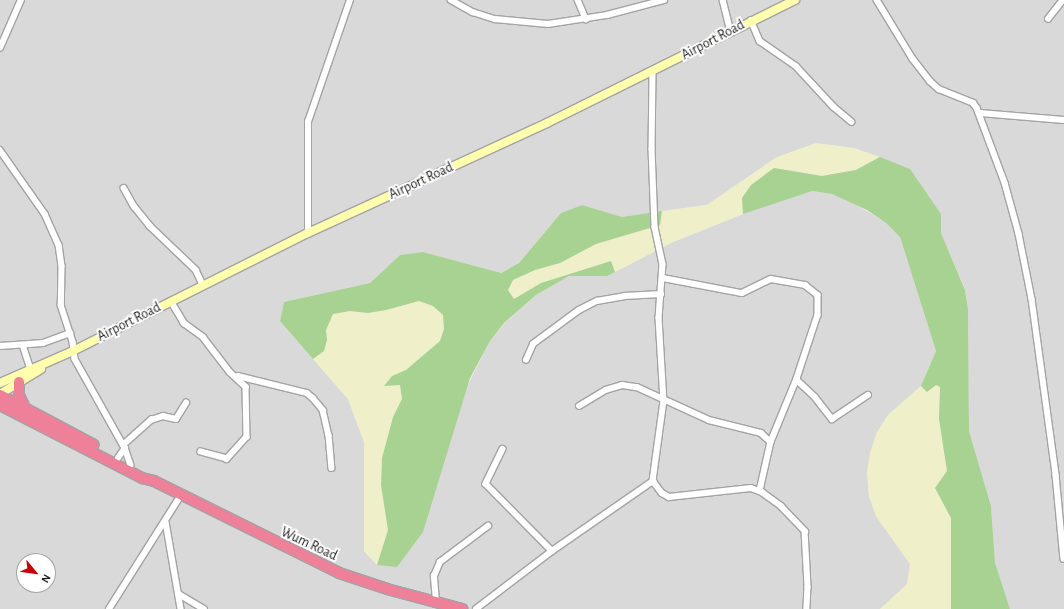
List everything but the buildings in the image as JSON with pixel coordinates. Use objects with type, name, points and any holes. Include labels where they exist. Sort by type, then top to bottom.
[{"type":"highway","points":[[19,382],[19,395],[25,408]]},
{"type":"highway","name":"Wum Road","points":[[0,394],[118,458],[154,481],[254,533],[339,573],[387,589],[462,609]]},
{"type":"highway","name":"Wum Road","points":[[0,404],[142,478],[154,481]]},
{"type":"main road","name":"Airport Road","points":[[0,383],[73,351],[171,300],[308,233],[653,72],[751,20],[795,0]]},
{"type":"main road","name":"Airport Road","points":[[0,394],[38,372],[47,362]]},
{"type":"street","points":[[0,48],[21,0]]},
{"type":"street","points":[[308,233],[308,133],[310,110],[350,0]]},
{"type":"street","points":[[451,0],[473,12],[494,19],[548,24],[586,19],[643,3],[664,0]]},
{"type":"street","points":[[578,0],[586,19]]},
{"type":"street","points":[[724,0],[731,31]]},
{"type":"street","points":[[877,0],[913,59],[930,81],[940,89],[973,104],[980,113],[1013,208],[1032,299],[1056,475],[1064,559]]},
{"type":"street","points":[[1048,19],[1063,0]]},
{"type":"street","points":[[751,20],[760,41],[796,66],[834,107],[852,122]]},
{"type":"street","points":[[653,72],[652,149],[655,227],[663,278],[659,318],[664,401],[653,481],[662,493],[669,497],[742,488],[760,491],[781,506],[805,531],[808,587],[807,609]]},
{"type":"street","points":[[980,113],[1064,120]]},
{"type":"street","points":[[0,150],[45,214],[59,245],[62,266],[60,305],[70,333],[75,359],[124,446],[131,466]]},
{"type":"street","points":[[124,188],[134,206],[150,226],[196,270],[203,285]]},
{"type":"street","points":[[663,278],[742,293],[771,279],[812,288],[820,299],[818,315],[797,380],[771,442],[760,491]]},
{"type":"street","points":[[526,360],[532,344],[573,314],[597,301],[624,296],[661,294]]},
{"type":"street","points":[[171,300],[184,323],[203,337],[234,375],[246,387],[248,435],[227,459],[201,452]]},
{"type":"street","points":[[0,346],[43,343],[70,333]]},
{"type":"street","points":[[23,345],[31,369]]},
{"type":"street","points":[[234,375],[307,393],[314,398],[323,410],[329,435],[332,468]]},
{"type":"street","points":[[797,380],[815,397],[832,419],[868,395]]},
{"type":"street","points":[[579,406],[606,390],[622,386],[644,389],[664,401],[709,420],[761,433],[771,442]]},
{"type":"street","points":[[118,458],[124,446],[151,420],[163,416],[176,419],[186,403]]},
{"type":"street","points":[[503,449],[486,484],[552,551]]},
{"type":"street","points":[[476,609],[552,551],[653,481]]},
{"type":"street","points":[[109,609],[166,522],[181,495]]},
{"type":"street","points":[[166,522],[181,609]]},
{"type":"street","points":[[439,604],[434,576],[440,562],[488,526]]},
{"type":"street","points":[[179,594],[204,609]]},
{"type":"shaded area","points":[[0,0],[1064,0],[1064,609],[1010,609],[1001,584],[995,563],[991,506],[969,431],[968,309],[965,289],[941,233],[941,214],[777,157],[707,205],[622,217],[582,205],[561,213],[519,263],[500,273],[423,252],[400,255],[370,283],[284,302],[280,321],[348,399],[364,442],[364,551],[377,565],[490,341],[504,324],[536,295],[569,276],[607,276],[673,242],[770,203],[812,191],[832,194],[850,201],[886,223],[900,237],[936,351],[921,386],[888,415],[867,472],[869,496],[876,516],[910,564],[908,584],[880,609],[0,609]]},
{"type":"green space","points":[[816,143],[854,148],[880,157],[856,170],[822,176],[792,169],[742,198],[743,214],[673,242],[615,272],[611,261],[541,283],[514,299],[509,293],[508,290],[513,280],[535,270],[560,263],[596,244],[660,225],[662,211],[707,205],[777,157]]},
{"type":"green space","points":[[880,157],[910,169],[941,214],[941,233],[965,290],[968,309],[969,431],[991,506],[995,563],[1010,609],[951,609],[951,518],[935,488],[947,471],[939,419],[940,387],[936,385],[927,392],[921,386],[936,351],[900,237],[886,223],[867,210],[832,194],[812,191],[743,214],[742,198],[751,185],[774,168],[822,176],[856,170]]},
{"type":"green space","points":[[582,205],[622,217],[662,211],[660,225],[596,244],[560,263],[535,270],[513,280],[508,290],[514,299],[541,283],[611,261],[615,272],[607,276],[569,276],[536,295],[504,323],[490,341],[470,378],[423,532],[397,567],[377,565],[388,530],[381,485],[382,458],[393,417],[402,399],[400,385],[384,386],[392,376],[406,370],[440,341],[444,329],[443,315],[433,306],[419,301],[386,310],[368,313],[350,311],[333,314],[326,330],[327,340],[324,351],[313,359],[280,321],[284,302],[370,283],[400,255],[423,252],[501,273],[519,263],[561,213]]},
{"type":"green space","points":[[419,301],[433,306],[443,315],[444,329],[440,341],[421,359],[406,370],[392,376],[384,386],[400,385],[402,399],[393,417],[381,485],[388,530],[377,565],[364,551],[364,442],[348,399],[313,359],[324,351],[327,340],[326,330],[333,314],[350,311],[368,313],[386,310]]},
{"type":"green space","points":[[936,385],[940,387],[939,419],[947,471],[935,488],[951,518],[951,609],[880,609],[907,584],[910,564],[876,516],[869,496],[867,472],[870,453],[877,432],[888,415],[921,386],[927,392]]}]
